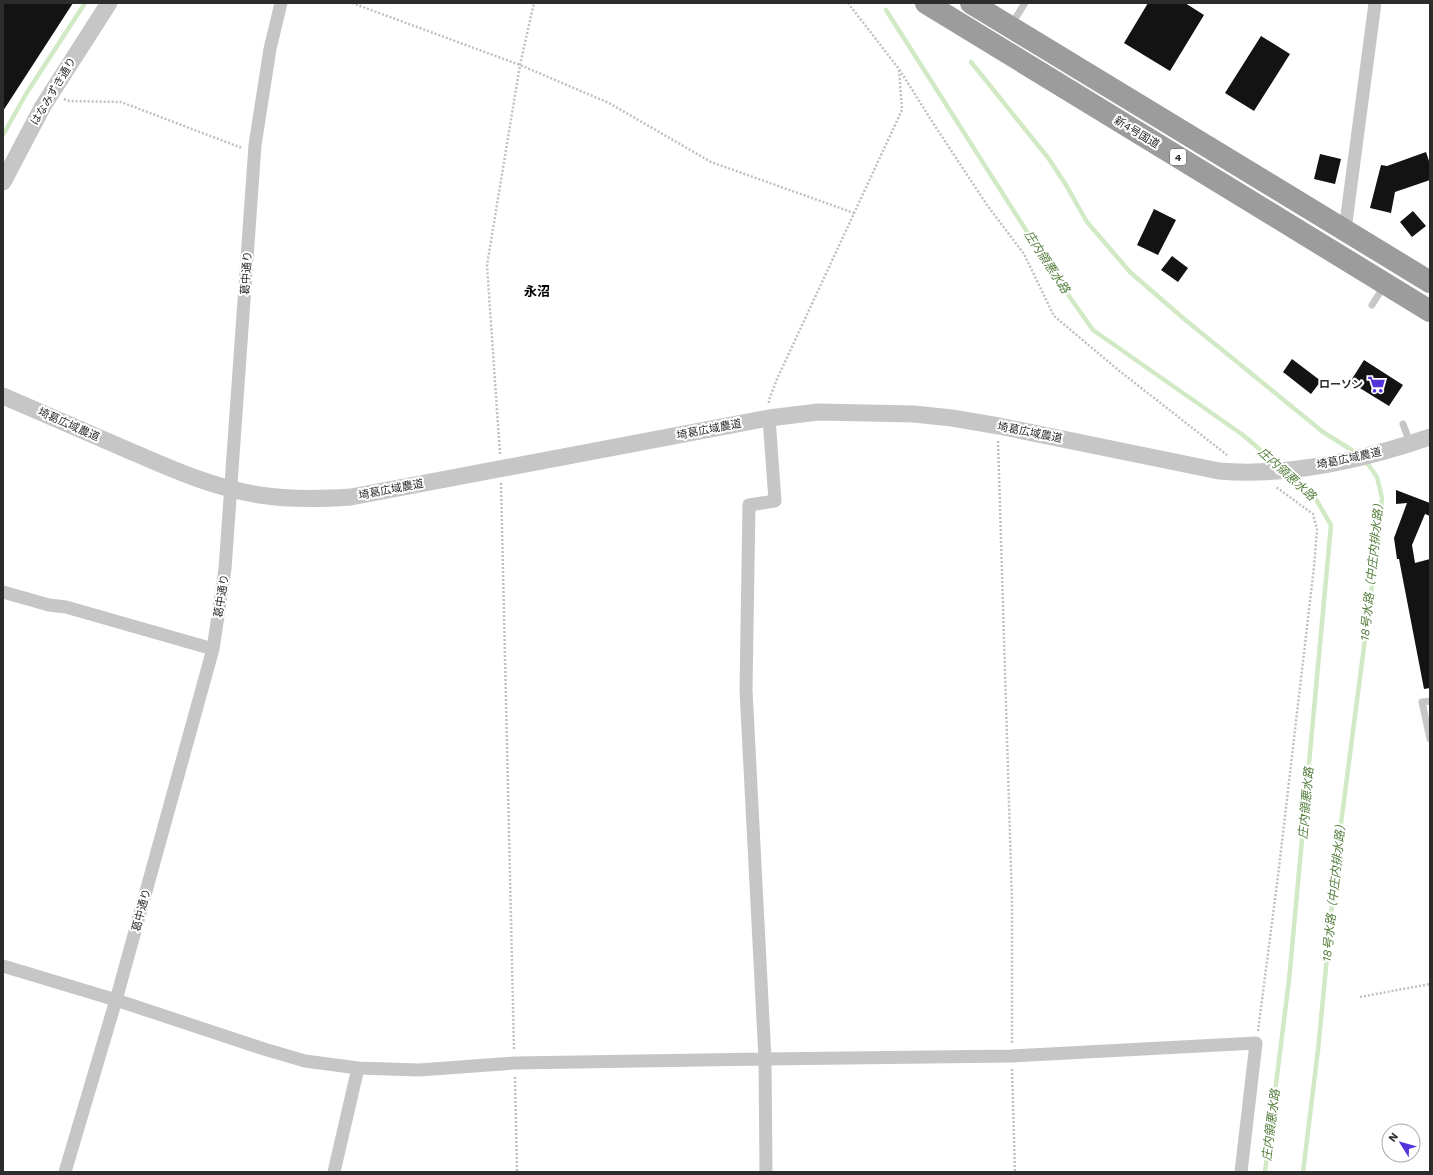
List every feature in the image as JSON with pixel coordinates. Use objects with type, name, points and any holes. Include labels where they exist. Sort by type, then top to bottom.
[{"type":"highway","name":"新4号国道","points":[[926,3],[1430,311]]},
{"type":"highway","name":"4","points":[[971,3],[1430,282]]},
{"type":"street","name":"はなみずき通り","points":[[3,182],[42,106],[109,3]]},
{"type":"street","name":"葛中通り","points":[[65,1172],[116,1000],[213,649],[225,569],[255,149],[270,49],[282,3]]},
{"type":"street","points":[[1345,230],[1375,3]]},
{"type":"street","name":"埼葛広域農道","points":[[3,396],[176,471],[231,490],[262,496],[323,499],[351,497],[769,418],[818,412],[914,414],[952,418],[999,426],[1219,471],[1234,472],[1263,472],[1295,469],[1336,462],[1410,444],[1430,437]]},
{"type":"street","points":[[766,1172],[765,1059],[746,690],[749,505],[775,501],[769,418]]},
{"type":"street","points":[[3,592],[49,605],[66,607],[213,649]]},
{"type":"street","points":[[3,966],[116,1000],[264,1049],[306,1061],[358,1068],[419,1070],[515,1063],[1012,1056],[1256,1043],[1241,1172]]},
{"type":"street","points":[[334,1172],[358,1068]]},
{"type":"lane","points":[[1010,27],[1025,3]]},
{"type":"lane","points":[[1372,305],[1385,284]]},
{"type":"lane","points":[[1403,424],[1410,444]]},
{"type":"lane","points":[[1430,701],[1422,702],[1430,739]]},
{"type":"path","points":[[352,3],[520,65],[609,103],[711,162],[854,213]]},
{"type":"path","points":[[517,1172],[501,468],[487,265],[520,65],[534,3]]},
{"type":"path","points":[[848,3],[899,69],[983,198],[1024,254],[1054,316],[1117,369],[1234,461],[1234,472]]},
{"type":"path","points":[[769,418],[768,400],[777,378],[902,110],[899,69]]},
{"type":"path","points":[[52,91],[68,101],[121,102],[242,148],[255,149]]},
{"type":"path","points":[[999,426],[998,445],[1012,902],[1012,1056],[1015,1172]]},
{"type":"path","points":[[1256,1043],[1278,876],[1314,567],[1317,529],[1314,514],[1270,484],[1263,472]]},
{"type":"path","points":[[1360,997],[1430,984]]},
{"type":"building","points":[[3,3],[73,3],[3,111]]},
{"type":"building","points":[[1148,3],[1185,3],[1204,15],[1170,71],[1124,43]]},
{"type":"building","points":[[1261,36],[1290,54],[1254,111],[1225,93]]},
{"type":"building","points":[[1426,152],[1430,164],[1430,180],[1395,192],[1391,213],[1370,208],[1381,165],[1387,166]]},
{"type":"building","points":[[1320,154],[1341,159],[1335,184],[1314,179]]},
{"type":"building","points":[[1154,209],[1176,220],[1158,255],[1137,245]]},
{"type":"building","points":[[1413,211],[1426,226],[1412,237],[1400,222]]},
{"type":"building","points":[[1172,256],[1188,268],[1178,282],[1161,270]]},
{"type":"building","points":[[1292,359],[1321,381],[1311,394],[1283,372]]},
{"type":"building","points":[[1364,360],[1403,385],[1389,406],[1350,382]]},
{"type":"building","points":[[1396,490],[1430,503],[1430,516],[1425,514],[1412,545],[1415,563],[1430,559],[1430,688],[1424,689],[1394,538],[1407,503],[1396,504]]},
{"type":"waterway","points":[[3,135],[26,94],[85,3]]},
{"type":"waterway","name":"庄内領悪水路","points":[[886,10],[1057,279],[1093,330],[1243,435],[1279,466]]},
{"type":"waterway","name":"18号水路（中庄内排水路）","points":[[971,62],[1049,159],[1087,222],[1130,272],[1183,318],[1323,432],[1358,454]]},
{"type":"waterway","name":"18号水路（中庄内排水路）","points":[[1303,1172],[1318,1050],[1337,854],[1382,498],[1377,477],[1365,460]]},
{"type":"waterway","name":"庄内領悪水路","points":[[1265,1172],[1289,980],[1331,525],[1314,496],[1290,475]]},
{"type":"place","name":"ローソン","points":[[1376,384]]},
{"type":"district","name":"永沼","points":[[537,291]]}]
